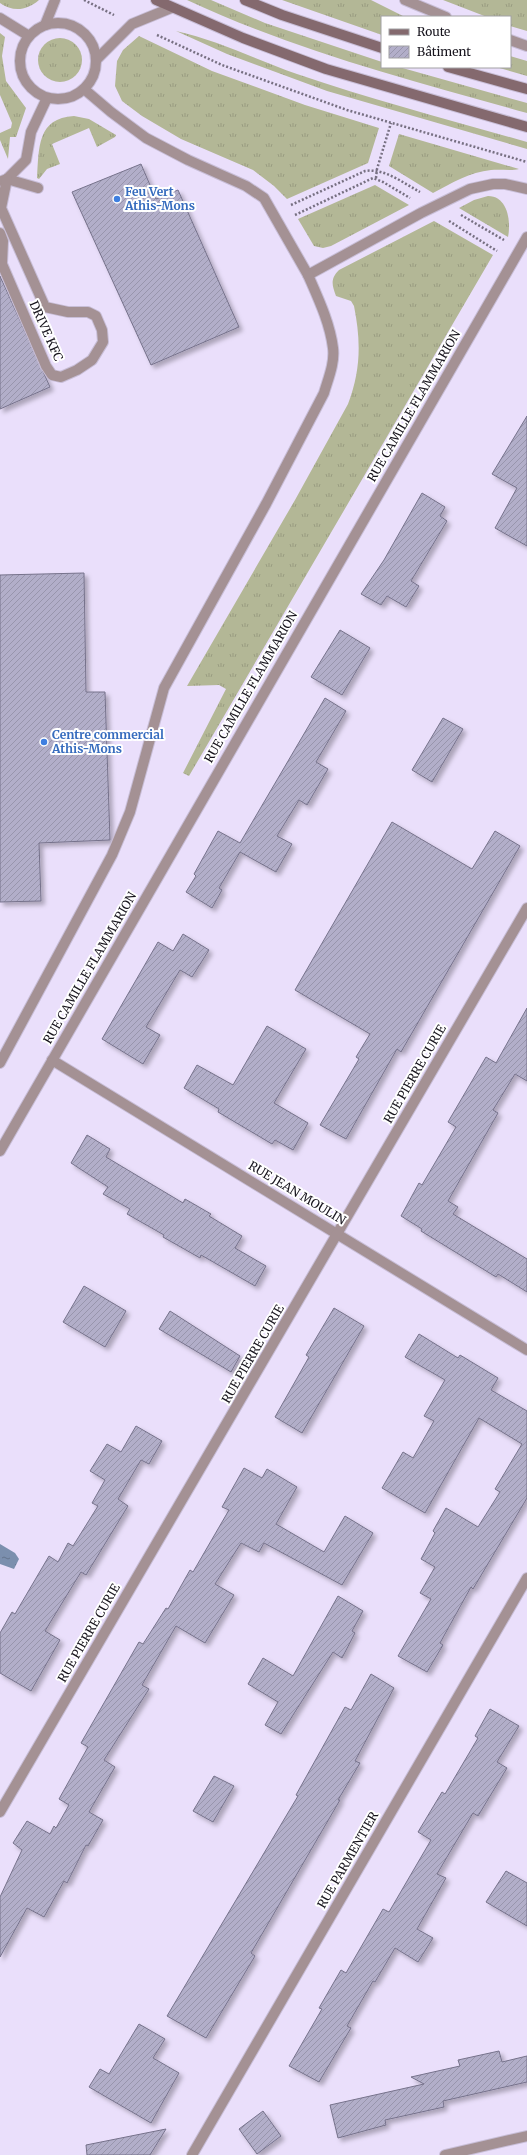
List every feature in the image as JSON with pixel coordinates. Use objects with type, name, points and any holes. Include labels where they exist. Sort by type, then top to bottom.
[{"type":"main road","points":[[156,0],[171,8],[243,38],[326,69],[527,127]]},
{"type":"main road","points":[[244,0],[282,15],[381,48]]},
{"type":"main road","points":[[452,68],[527,89]]},
{"type":"street","points":[[45,25],[55,0]]},
{"type":"street","points":[[405,0],[444,16]]},
{"type":"street","points":[[96,60],[132,24],[171,8]]},
{"type":"street","points":[[0,18],[29,36]]},
{"type":"street","points":[[57,23],[68,24],[79,30],[88,38],[93,48],[96,60],[95,70],[84,89],[67,98],[47,98],[37,94],[29,86],[21,72],[20,56],[23,45],[29,36],[45,25],[57,23]]},
{"type":"street","points":[[511,40],[527,46]]},
{"type":"street","points":[[0,1063],[112,855],[130,812],[164,688],[266,504],[324,393],[329,377],[333,349],[328,326],[308,275],[274,213],[264,198],[246,186],[188,160],[146,138],[110,112],[84,89]]},
{"type":"street","points":[[4,180],[26,160],[31,132],[47,98]]},
{"type":"street","points":[[4,180],[38,188]]},
{"type":"street","name":"DRIVE KFC","points":[[0,233],[3,241],[2,264],[46,366],[52,375],[61,377],[77,370],[92,360],[99,351],[103,342],[102,330],[96,316],[88,312],[68,312],[45,307],[1,208],[4,180]]},
{"type":"street","points":[[308,275],[458,194],[482,186],[505,184],[527,189]]},
{"type":"street","name":"RUE CAMILLE FLAMMARION","points":[[0,1151],[527,237]]},
{"type":"street","name":"RUE PIERRE CURIE","points":[[0,1812],[527,908]]},
{"type":"street","name":"RUE JEAN MOULIN","points":[[52,1060],[338,1233],[527,1350]]},
{"type":"street","name":"RUE PARMENTIER","points":[[192,2155],[527,1578]]},
{"type":"street","points":[[445,2155],[527,2136]]},
{"type":"path","points":[[84,0],[132,24],[222,65],[347,110],[527,162]]},
{"type":"path","points":[[376,178],[377,169],[391,123]]},
{"type":"path","points":[[274,213],[365,171],[377,169],[520,249]]},
{"type":"green space","points":[[0,0],[39,0],[24,8],[15,9],[0,3]]},
{"type":"green space","points":[[187,0],[211,0],[265,23],[381,62],[381,68],[403,68],[527,103],[527,113],[355,64],[270,35]]},
{"type":"green space","points":[[282,0],[371,0],[403,16],[381,16],[381,35]]},
{"type":"green space","points":[[443,0],[527,0],[527,31],[511,26],[511,16],[484,16]]},
{"type":"green space","points":[[176,31],[222,45],[297,74],[412,110],[527,142],[527,149],[327,91],[227,54]]},
{"type":"green space","points":[[0,33],[5,37],[2,56],[6,81],[26,108],[16,137],[10,137],[8,159],[0,140],[0,133],[11,128],[12,123],[0,95]]},
{"type":"green space","points":[[139,36],[212,71],[305,105],[379,128],[368,163],[287,199],[274,186],[253,170],[181,139],[142,116],[122,101],[115,86],[117,61],[123,50]]},
{"type":"green space","points":[[64,38],[69,39],[76,44],[81,51],[81,69],[76,76],[69,81],[56,82],[51,81],[44,76],[39,69],[38,56],[39,51],[44,44],[51,39]]},
{"type":"green space","points":[[511,56],[527,61],[527,76],[499,68],[511,68]]},
{"type":"green space","points":[[74,116],[89,119],[116,135],[97,147],[89,128],[52,144],[60,164],[47,169],[39,179],[37,178],[38,156],[42,136],[53,122],[62,118]]},
{"type":"green space","points":[[399,134],[519,169],[483,171],[461,178],[433,193],[389,166]]},
{"type":"green space","points":[[375,185],[409,205],[331,246],[323,248],[314,246],[298,219]]},
{"type":"green space","points":[[488,196],[495,197],[500,200],[507,211],[509,224],[508,237],[459,208],[474,200]]},
{"type":"green space","points":[[434,221],[493,255],[189,776],[183,773],[226,689],[219,685],[187,686],[295,500],[348,404],[352,391],[357,367],[359,343],[358,331],[354,306],[351,301],[336,296],[333,285],[334,276],[339,270]]},
{"type":"water","points":[[0,1544],[15,1553],[19,1559],[14,1569],[0,1564]]},
{"type":"building","points":[[141,164],[156,199],[178,190],[239,327],[151,365],[72,192]]},
{"type":"building","points":[[0,276],[50,387],[0,409]]},
{"type":"building","points":[[527,416],[527,546],[495,528],[517,488],[492,474]]},
{"type":"building","points":[[422,493],[445,507],[440,516],[447,521],[411,581],[419,586],[406,607],[387,596],[381,605],[361,594],[384,560]]},
{"type":"building","points":[[84,573],[86,692],[105,692],[110,840],[39,843],[41,901],[0,902],[0,575]]},
{"type":"building","points":[[340,630],[370,648],[342,695],[311,677]]},
{"type":"building","points":[[325,698],[346,711],[316,762],[328,769],[307,805],[299,800],[277,836],[292,844],[276,872],[240,852],[219,888],[222,890],[212,908],[186,892],[196,876],[194,874],[218,831],[240,843]]},
{"type":"building","points":[[443,718],[463,729],[432,782],[412,770]]},
{"type":"building","points":[[392,822],[472,869],[495,831],[520,846],[401,1052],[397,1049],[346,1139],[320,1125],[359,1059],[356,1057],[370,1034],[295,990]]},
{"type":"building","points":[[183,934],[209,950],[192,977],[180,970],[146,1027],[160,1035],[143,1064],[102,1039],[158,942],[173,951]]},
{"type":"building","points":[[527,1008],[527,1081],[515,1074],[493,1110],[498,1113],[448,1201],[458,1207],[453,1214],[527,1259],[527,1292],[498,1274],[496,1277],[421,1231],[422,1229],[401,1216],[419,1183],[422,1185],[456,1127],[448,1122],[486,1057],[496,1063]]},
{"type":"building","points":[[267,1026],[306,1049],[274,1103],[308,1123],[293,1150],[275,1140],[272,1144],[218,1112],[219,1109],[184,1088],[197,1065],[233,1085]]},
{"type":"building","points":[[87,1135],[110,1149],[106,1157],[183,1203],[185,1199],[211,1214],[209,1216],[242,1236],[235,1248],[266,1266],[255,1286],[201,1255],[200,1258],[163,1237],[164,1235],[127,1214],[130,1209],[103,1194],[108,1187],[71,1163]]},
{"type":"building","points":[[84,1286],[126,1311],[105,1347],[63,1322]]},
{"type":"building","points":[[334,1308],[364,1326],[302,1433],[275,1417],[309,1357],[306,1355]]},
{"type":"building","points":[[170,1311],[240,1356],[231,1372],[159,1329]]},
{"type":"building","points":[[419,1334],[458,1358],[460,1355],[498,1378],[491,1390],[527,1411],[527,1498],[473,1589],[471,1587],[440,1643],[443,1645],[427,1672],[398,1656],[431,1599],[420,1593],[435,1567],[421,1559],[435,1533],[433,1531],[446,1508],[478,1527],[500,1492],[495,1489],[522,1444],[479,1418],[425,1513],[382,1488],[403,1452],[413,1458],[434,1421],[424,1416],[445,1380],[405,1357]]},
{"type":"building","points":[[136,1426],[162,1441],[149,1464],[141,1460],[118,1499],[128,1506],[86,1575],[81,1572],[45,1631],[60,1640],[31,1691],[0,1673],[0,1633],[12,1612],[15,1614],[49,1556],[58,1562],[68,1543],[73,1546],[98,1506],[92,1503],[105,1480],[90,1471],[107,1444],[121,1452]]},
{"type":"building","points":[[244,1468],[262,1478],[267,1469],[297,1487],[276,1524],[324,1552],[345,1516],[373,1533],[342,1585],[264,1543],[259,1552],[241,1543],[215,1584],[234,1595],[205,1643],[176,1626],[142,1685],[149,1689],[104,1760],[115,1767],[89,1812],[103,1820],[88,1846],[86,1845],[67,1883],[64,1881],[44,1917],[27,1908],[0,1957],[0,1897],[22,1850],[13,1843],[27,1821],[50,1834],[54,1826],[56,1828],[69,1805],[59,1799],[88,1747],[81,1743],[139,1642],[143,1644],[166,1608],[168,1609],[190,1570],[193,1572],[229,1510],[222,1507]]},
{"type":"building","points":[[338,1596],[363,1611],[352,1631],[355,1633],[342,1658],[333,1652],[281,1734],[265,1725],[278,1702],[248,1684],[263,1658],[293,1676]]},
{"type":"building","points":[[371,1674],[394,1688],[355,1761],[360,1763],[251,1953],[255,1956],[206,2038],[167,2016],[298,1796],[296,1795],[345,1707],[351,1710]]},
{"type":"building","points":[[490,1709],[519,1726],[497,1762],[507,1768],[478,1816],[473,1813],[437,1874],[446,1878],[417,1929],[433,1938],[418,1962],[395,1948],[375,1982],[373,1981],[347,2026],[351,2028],[319,2082],[289,2066],[322,2009],[319,2008],[341,1970],[346,1973],[383,1909],[389,1912],[431,1840],[418,1832],[442,1792],[445,1794],[478,1738],[475,1736]]},
{"type":"building","points":[[214,1776],[234,1786],[213,1822],[193,1811]]},
{"type":"building","points":[[506,1871],[527,1883],[527,1926],[486,1902]]},
{"type":"building","points":[[139,2024],[165,2039],[153,2058],[179,2073],[151,2123],[89,2087],[100,2069],[109,2074]]},
{"type":"building","points":[[499,2051],[502,2062],[527,2056],[527,2082],[443,2101],[444,2107],[385,2120],[386,2125],[338,2138],[330,2105],[424,2084],[411,2077],[460,2066],[458,2060]]},
{"type":"building","points":[[263,2111],[281,2136],[257,2154],[239,2129]]},
{"type":"building","points":[[166,2129],[150,2155],[87,2155],[86,2145]]},
{"type":"place","name":"Feu Vert Athis-Mons","points":[[117,199]]},
{"type":"place","name":"Centre commercial Athis-Mons","points":[[44,742]]}]
